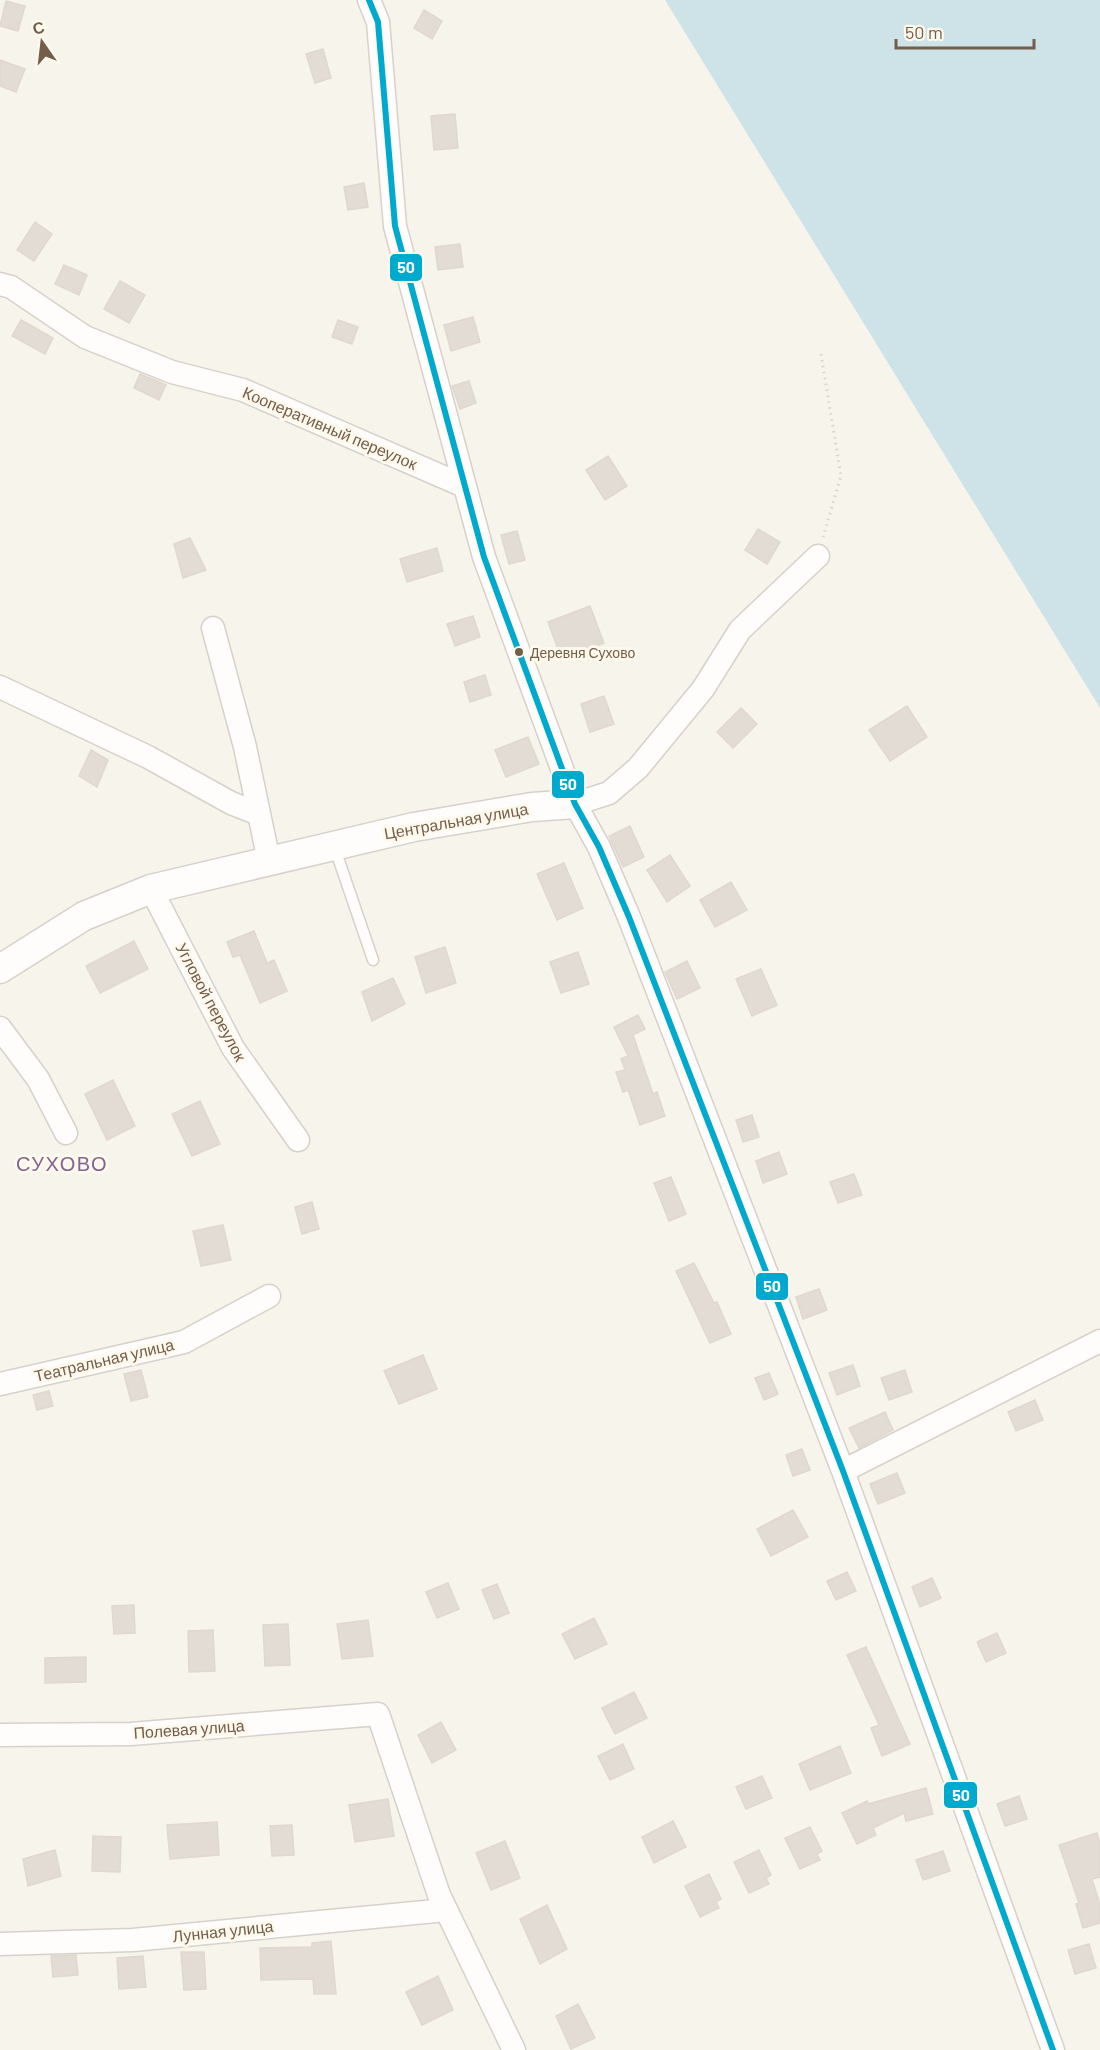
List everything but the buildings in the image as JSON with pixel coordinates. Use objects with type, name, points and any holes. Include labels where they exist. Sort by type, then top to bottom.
[{"type":"street","points":[[369,0],[378,22],[395,226],[484,557],[575,804],[598,847],[629,917],[843,1471],[1053,2050]]},
{"type":"street","name":"Кооперативный переулок","points":[[0,284],[11,287],[86,337],[172,372],[243,390],[464,486]]},
{"type":"street","points":[[575,804],[609,793],[638,768],[703,689],[740,630],[818,556]]},
{"type":"street","points":[[213,628],[245,747],[269,861]]},
{"type":"street","points":[[0,687],[148,757],[231,803],[259,814]]},
{"type":"street","name":"Центральная улица","points":[[0,969],[84,916],[151,889],[414,827],[532,807],[575,804]]},
{"type":"street","name":"Угловой переулок","points":[[151,889],[233,1048],[298,1140]]},
{"type":"street","points":[[0,1028],[38,1079],[66,1133]]},
{"type":"street","name":"Театральная улица","points":[[0,1384],[184,1342],[269,1296]]},
{"type":"street","points":[[843,1471],[1100,1341]]},
{"type":"street","name":"Полевая улица","points":[[0,1735],[131,1734],[378,1714],[446,1910]]},
{"type":"street","points":[[446,1910],[514,2050]]},
{"type":"street","name":"Лунная улица","points":[[0,1944],[133,1940],[446,1910]]},
{"type":"lane","points":[[334,846],[373,960]]},
{"type":"path","points":[[818,556],[841,476],[821,354]]},
{"type":"shaded area","points":[[665,0],[1100,0],[1100,708]]},
{"type":"transit line","name":"50","points":[[369,0],[378,22],[395,226],[484,557],[575,804],[599,847],[629,917],[843,1471],[1053,2050]]},
{"type":"place","name":"Деревня Сухово","points":[[519,652]]},
{"type":"district","name":"СУХОВО","points":[[62,1164]]}]
